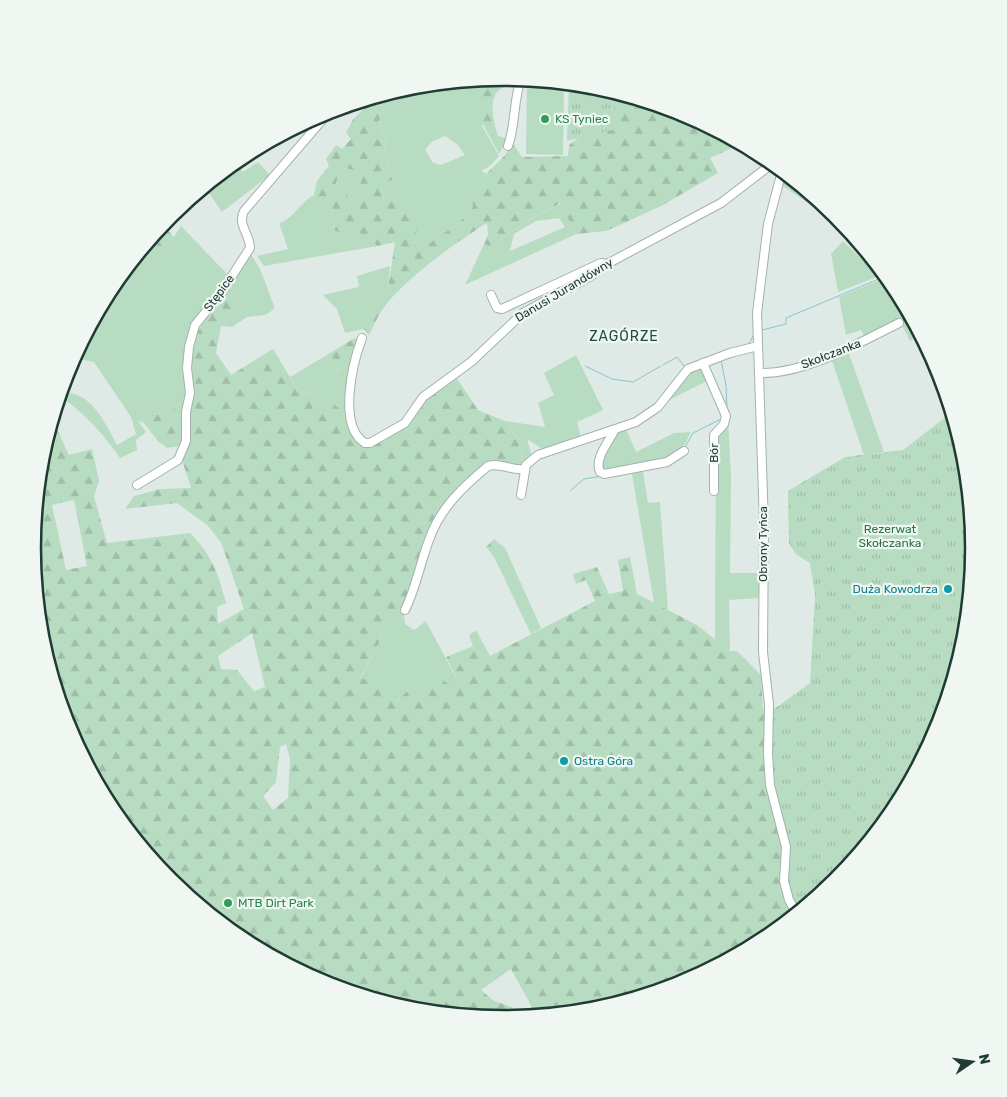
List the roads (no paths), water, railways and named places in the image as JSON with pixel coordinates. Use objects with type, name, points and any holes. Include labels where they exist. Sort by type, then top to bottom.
[{"type":"street","points":[[508,146],[513,130],[516,94],[519,86]]},
{"type":"street","name":"Stępice","points":[[137,485],[178,460],[186,441],[186,412],[190,393],[187,368],[189,346],[198,320],[221,293],[250,248],[250,240],[241,223],[244,211],[320,124]]},
{"type":"street","name":"Danusi Jurandówny","points":[[362,338],[351,375],[350,413],[358,436],[362,441],[370,443],[405,423],[424,397],[471,362],[523,313],[591,276],[607,264],[721,203],[766,168]]},
{"type":"street","name":"Obrony Tyńca","points":[[780,179],[767,234],[758,294],[764,525],[763,652],[769,704],[768,754],[771,789],[786,847],[784,881],[789,900],[794,908]]},
{"type":"street","points":[[491,295],[497,308],[502,309],[600,263],[607,264]]},
{"type":"street","name":"Skołczanka","points":[[760,373],[783,371],[813,362],[866,340],[899,323]]},
{"type":"street","points":[[520,495],[524,468],[531,460],[546,452],[614,432],[649,415],[658,407],[688,370],[758,346]]},
{"type":"street","name":"Bór","points":[[704,363],[726,416],[724,424],[714,435],[714,492]]},
{"type":"street","points":[[614,432],[598,460],[598,468],[604,474],[667,462],[684,451]]},
{"type":"street","points":[[405,610],[418,580],[429,540],[450,501],[488,466],[501,465],[516,470],[524,468]]},
{"type":"waterway","points":[[762,330],[786,324],[786,318],[879,279]]},
{"type":"waterway","points":[[736,347],[749,344],[755,332]]},
{"type":"waterway","points":[[707,358],[733,348]]},
{"type":"waterway","points":[[663,365],[677,357],[685,367]]},
{"type":"waterway","points":[[721,360],[726,385],[727,408]]},
{"type":"waterway","points":[[585,366],[612,379],[633,382],[661,366]]},
{"type":"waterway","points":[[685,447],[693,433],[721,419]]},
{"type":"waterway","points":[[570,491],[584,479],[602,476]]},
{"type":"place","name":"KS Tyniec","points":[[545,119]]},
{"type":"place","name":"Duża Kowodrza","points":[[948,589]]},
{"type":"place","name":"Ostra Góra","points":[[564,761]]},
{"type":"place","name":"MTB Dirt Park","points":[[228,903]]},
{"type":"district","name":"ZAGÓRZE","points":[[624,336]]},
{"type":"park label","name":"Rezerwat Skołczanka","points":[[890,536]]}]
